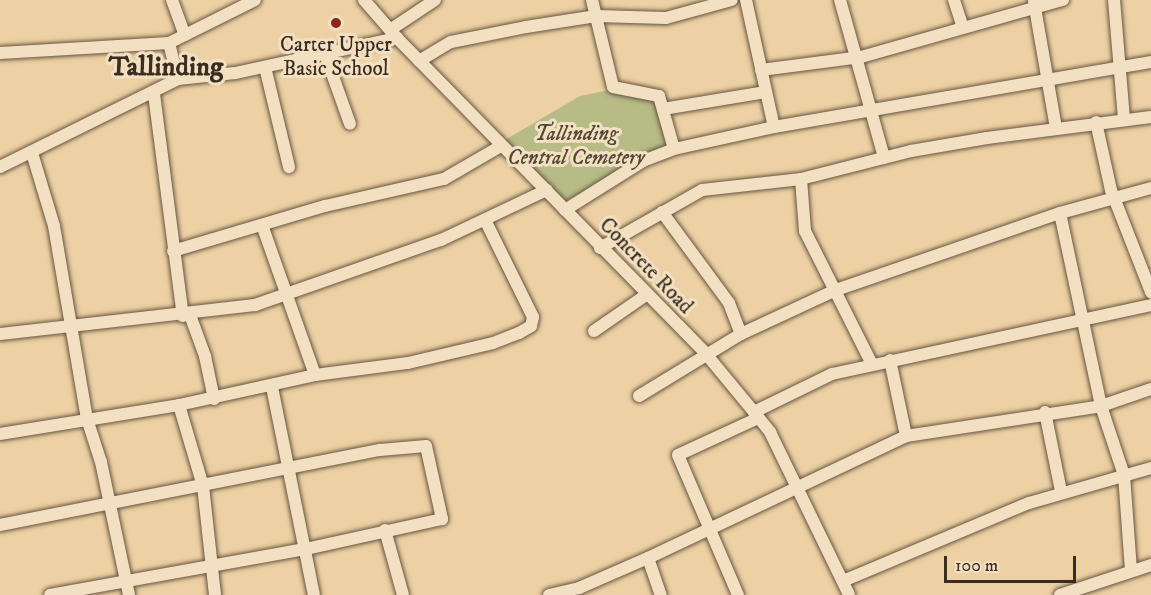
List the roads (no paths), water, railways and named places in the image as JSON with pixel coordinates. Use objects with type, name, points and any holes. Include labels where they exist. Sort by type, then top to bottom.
[{"type":"street","points":[[172,0],[185,35]]},
{"type":"street","points":[[0,54],[170,43],[255,0]]},
{"type":"street","name":"Concrete Road","points":[[364,0],[393,34],[501,146],[547,190],[600,248],[706,354],[770,432],[849,595]]},
{"type":"street","points":[[0,166],[32,153],[113,110],[154,94],[178,79],[265,67],[325,54],[393,34],[435,0]]},
{"type":"street","points":[[592,0],[613,87],[659,96],[674,149]]},
{"type":"street","points":[[419,60],[451,42],[596,16],[666,18],[732,0]]},
{"type":"street","points":[[746,0],[774,127]]},
{"type":"street","points":[[840,0],[884,158]]},
{"type":"street","points":[[954,0],[963,27]]},
{"type":"street","points":[[761,70],[856,57],[1034,4],[1063,0]]},
{"type":"street","points":[[1114,0],[1123,68],[1124,118]]},
{"type":"street","points":[[1034,4],[1056,128]]},
{"type":"street","points":[[170,43],[178,79]]},
{"type":"street","points":[[325,54],[350,124]]},
{"type":"street","points":[[565,210],[643,161],[674,149],[774,127],[1151,62]]},
{"type":"street","points":[[265,67],[289,167]]},
{"type":"street","points":[[663,109],[766,92]]},
{"type":"street","points":[[154,94],[172,251],[186,315],[205,356],[214,399]]},
{"type":"street","points":[[600,248],[702,190],[801,179],[884,158],[1056,128],[1124,118],[1151,117]]},
{"type":"street","points":[[1096,122],[1115,198],[1151,292]]},
{"type":"street","points":[[172,251],[325,206],[444,180],[501,146]]},
{"type":"street","points":[[32,153],[54,226],[74,326],[87,419],[110,504],[129,595]]},
{"type":"street","points":[[801,179],[805,231],[872,364]]},
{"type":"street","points":[[639,396],[741,334],[836,290],[1060,213],[1151,188]]},
{"type":"street","points":[[0,334],[186,315],[255,305],[485,220],[547,190]]},
{"type":"street","points":[[662,213],[729,303],[741,334]]},
{"type":"street","points":[[1060,213],[1080,320],[1101,406],[1124,475],[1131,571]]},
{"type":"street","points":[[0,434],[214,399],[315,375],[408,363],[493,344],[531,326],[533,317],[485,220]]},
{"type":"street","points":[[262,225],[315,375]]},
{"type":"street","points":[[594,331],[646,295]]},
{"type":"street","points":[[738,595],[678,455],[832,374],[1151,305]]},
{"type":"street","points":[[890,360],[906,436]]},
{"type":"street","points":[[272,387],[314,595]]},
{"type":"street","points":[[549,595],[579,592],[797,490],[906,436],[1045,412],[1101,406],[1151,390]]},
{"type":"street","points":[[179,405],[203,486],[215,595]]},
{"type":"street","points":[[1045,412],[1061,491]]},
{"type":"street","points":[[0,525],[380,450],[426,446],[442,519],[305,549],[50,595]]},
{"type":"street","points":[[843,581],[1061,491],[1151,468]]},
{"type":"street","points":[[385,530],[403,595]]},
{"type":"street","points":[[648,558],[661,595]]},
{"type":"street","points":[[1060,595],[1151,564]]},
{"type":"place","name":"Carter Upper Basic School","points":[[336,23]]},
{"type":"district","name":"Tallinding","points":[[166,68]]},
{"type":"park label","name":"Tallinding Central Cemetery","points":[[576,146]]}]
